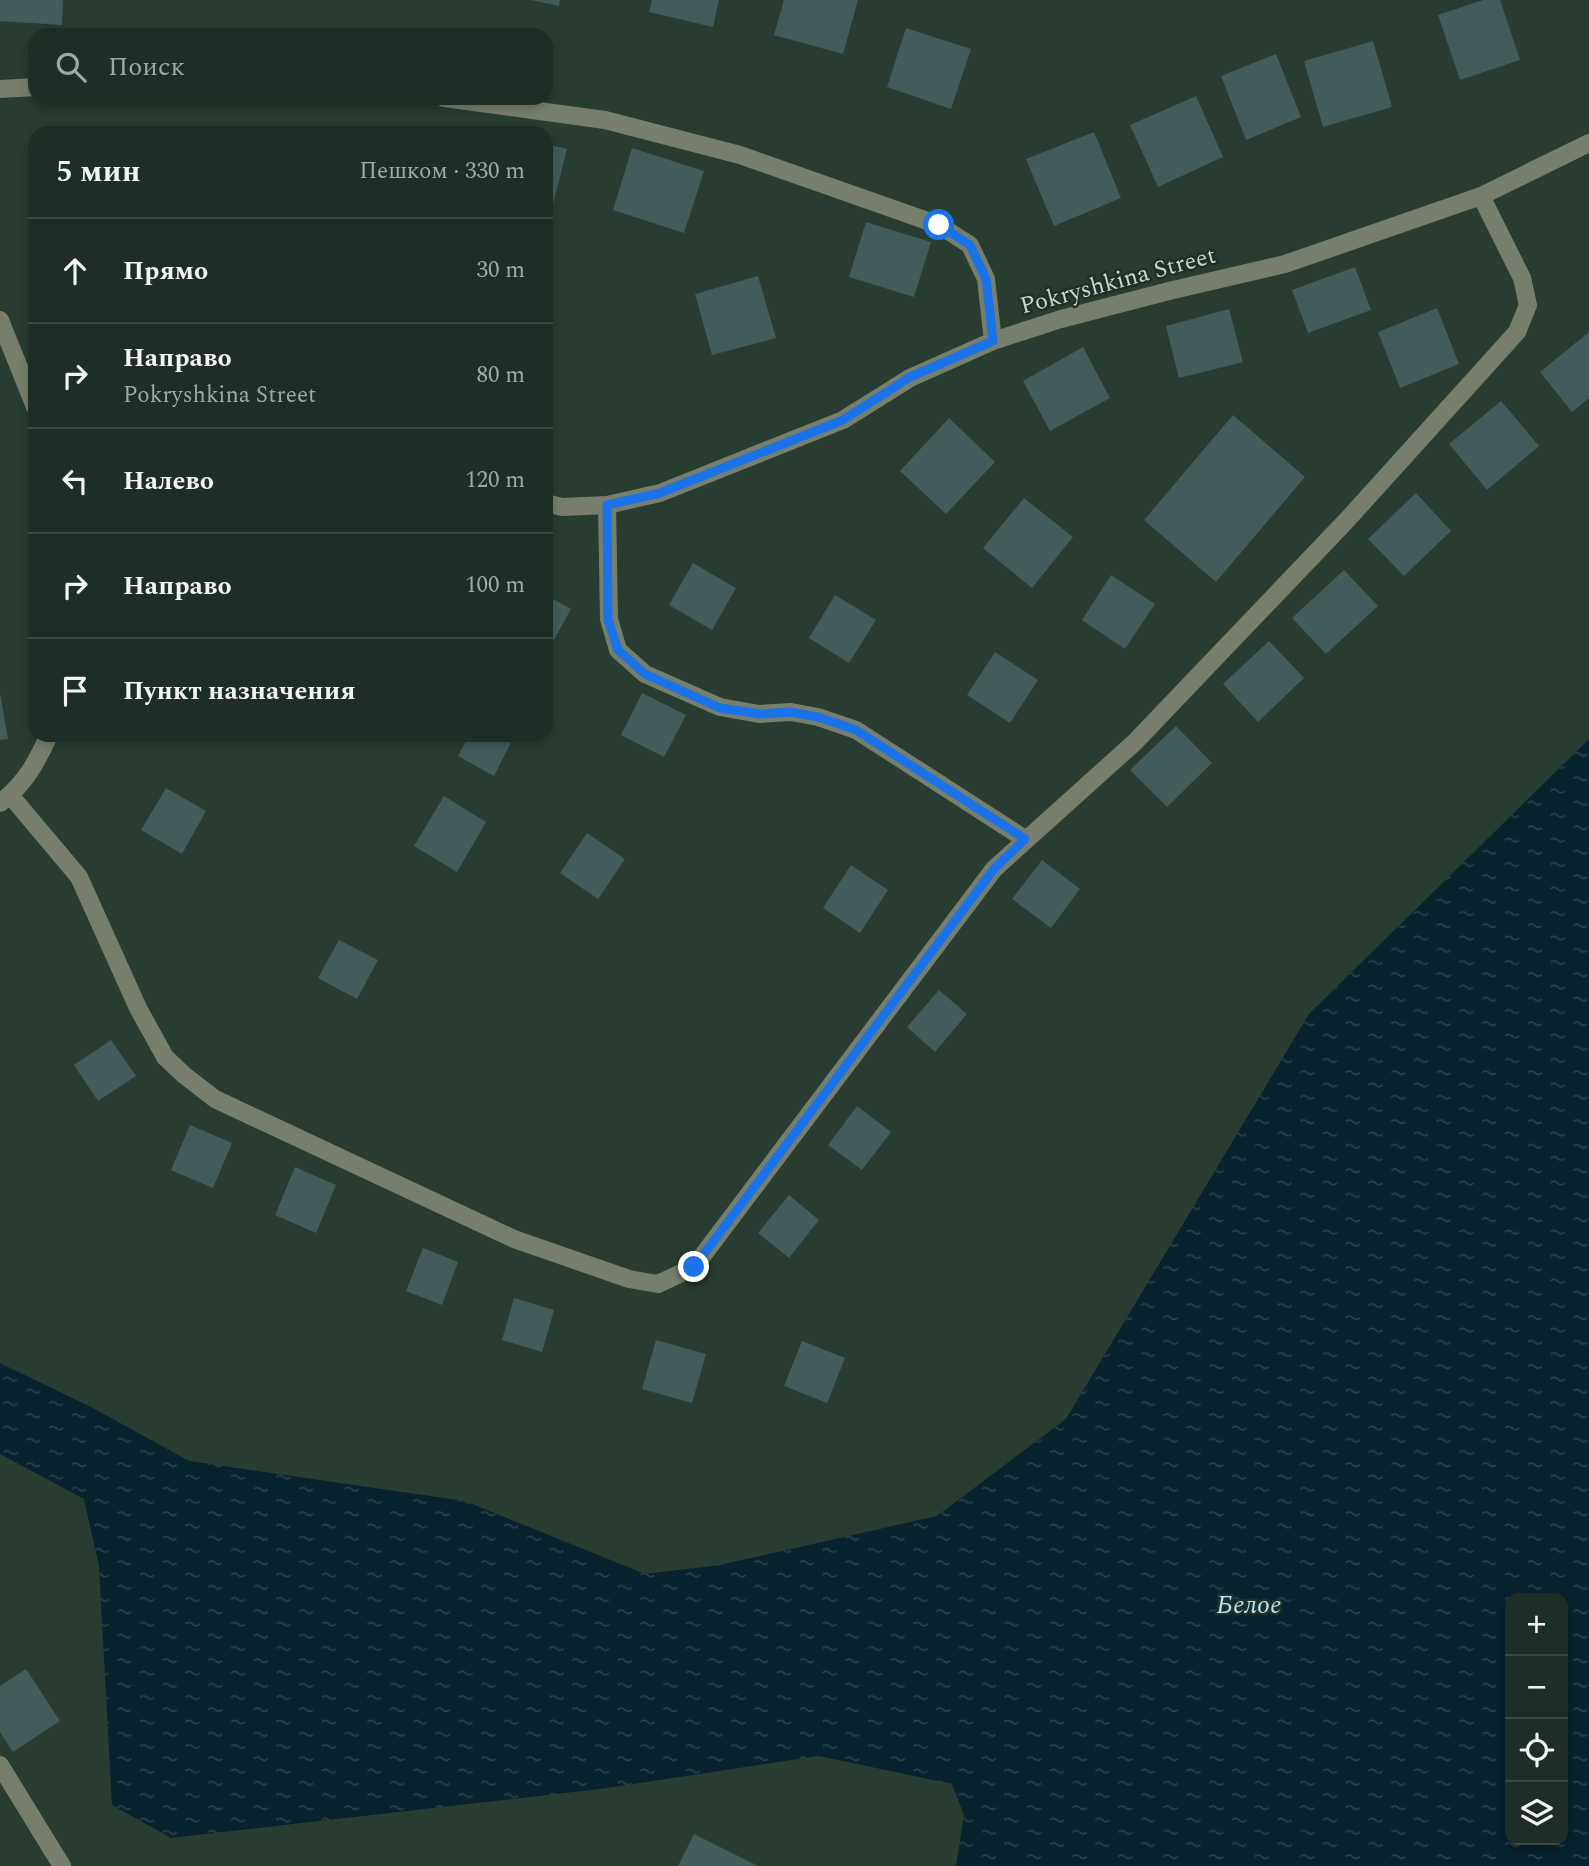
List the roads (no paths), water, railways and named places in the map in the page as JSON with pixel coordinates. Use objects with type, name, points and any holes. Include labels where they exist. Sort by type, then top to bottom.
[{"type":"street","points":[[0,89],[28,87]]},
{"type":"street","points":[[495,105],[605,120],[740,155],[939,225],[970,245],[986,279],[993,341]]},
{"type":"street","name":"Pokryshkina Street","points":[[553,505],[562,507],[607,505],[660,493],[843,420],[910,377],[993,341],[1061,319],[1285,264],[1481,196],[1589,143]]},
{"type":"street","points":[[46,742],[34,767],[5,799],[79,877],[138,1009],[165,1057],[184,1075],[215,1099],[514,1240],[629,1279],[658,1284],[694,1267],[994,869],[1135,742],[1347,520],[1517,332],[1528,305],[1522,278],[1481,196]]},
{"type":"street","points":[[0,320],[28,390]]},
{"type":"street","points":[[607,505],[608,620],[618,650],[645,674],[720,708],[760,714],[790,712],[818,717],[856,730],[1025,839]]},
{"type":"street","points":[[0,1765],[62,1866]]},
{"type":"water","name":"Белое","points":[[1589,739],[1589,1866],[956,1866],[964,1815],[952,1784],[819,1756],[600,1789],[171,1838],[112,1805],[99,1566],[84,1499],[0,1454],[0,1363],[93,1408],[189,1461],[465,1501],[645,1574],[720,1565],[937,1516],[1066,1419],[1309,1014]]}]
